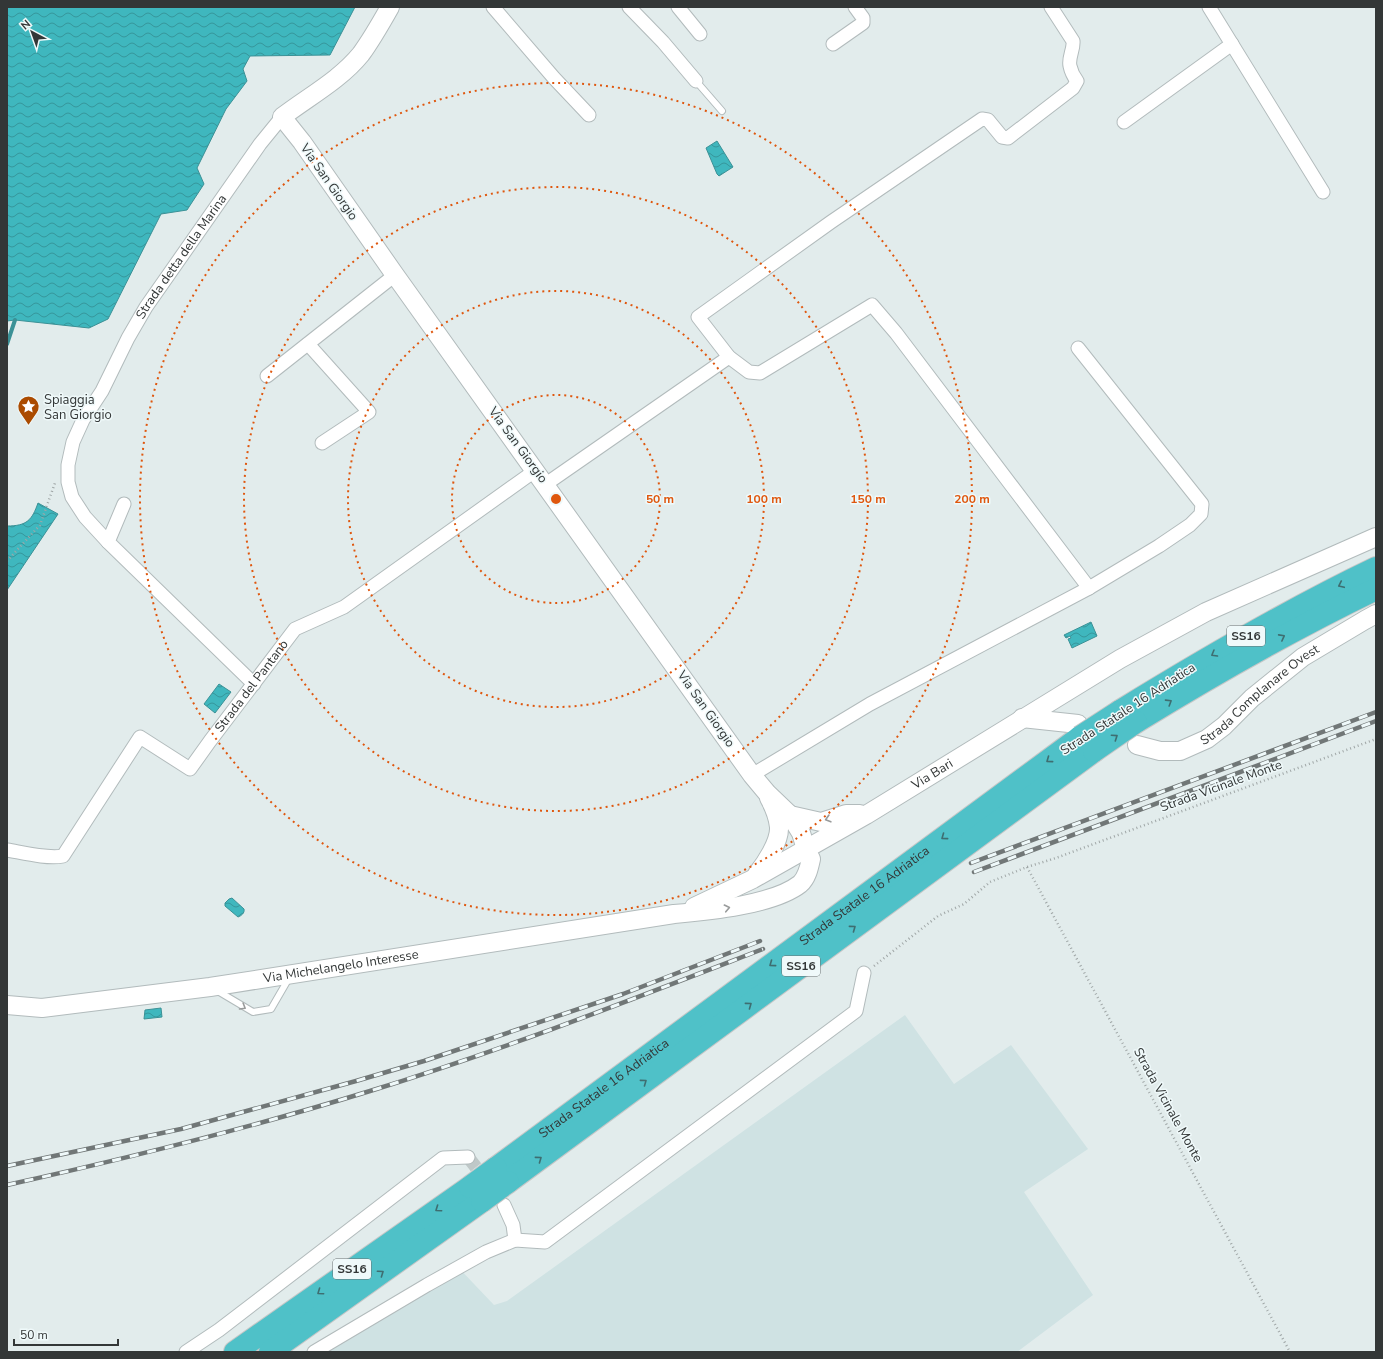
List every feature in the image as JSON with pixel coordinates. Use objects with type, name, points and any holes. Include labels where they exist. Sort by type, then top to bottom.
[{"type":"highway","name":"Strada Statale 16 Adriatica","points":[[1128,717],[1247,635],[1334,588],[1376,568]]},
{"type":"highway","name":"Strada Statale 16 Adriatica","points":[[270,1352],[476,1194],[1084,737],[1196,685],[1253,652],[1326,613],[1376,589]]},
{"type":"highway","name":"Strada Statale 16 Adriatica","points":[[235,1352],[476,1194]]},
{"type":"street","name":"Strada detta della Marina","points":[[254,684],[108,542],[85,517],[72,497],[68,482],[68,465],[73,442],[83,420],[102,391],[128,338],[146,307],[260,144],[282,117],[338,76],[360,54],[390,7]]},
{"type":"street","points":[[493,7],[554,78],[589,115]]},
{"type":"street","points":[[629,7],[663,42],[696,80]]},
{"type":"street","points":[[678,7],[700,34]]},
{"type":"street","points":[[833,44],[863,23],[863,18],[855,7]]},
{"type":"street","points":[[1051,7],[1073,41],[1070,67],[1077,81],[1074,88],[1008,138],[1002,137],[988,120],[982,120],[831,222],[698,318],[729,357],[749,372],[760,373],[872,305],[896,332],[1089,588]]},
{"type":"street","points":[[1209,7],[1323,192]]},
{"type":"street","points":[[1124,122],[1232,44]]},
{"type":"street","name":"Via San Giorgio","points":[[282,117],[302,142],[395,275],[541,477],[752,775],[768,793],[785,822],[802,833],[806,849]]},
{"type":"street","points":[[267,376],[395,275]]},
{"type":"street","points":[[308,344],[369,412],[322,443]]},
{"type":"street","points":[[752,775],[870,704],[1089,588],[1159,546],[1190,525],[1201,514],[1202,504],[1078,348]]},
{"type":"street","name":"Strada del Pantano","points":[[7,850],[47,856],[63,856],[140,737],[190,768],[295,629],[344,607],[541,477],[729,357]]},
{"type":"street","points":[[108,542],[124,504]]},
{"type":"street","name":"Via Bari","points":[[806,849],[1120,659],[1206,612],[1376,536]]},
{"type":"street","name":"Strada Complanare Ovest","points":[[1137,745],[1160,751],[1180,752],[1207,739],[1224,726],[1252,698],[1303,657],[1376,614]]},
{"type":"street","points":[[1057,697],[1084,737]]},
{"type":"street","points":[[1022,718],[1084,737]]},
{"type":"street","points":[[753,879],[767,861],[785,822],[821,822],[846,814],[866,814]]},
{"type":"street","name":"Via Michelangelo Interesse","points":[[7,1005],[42,1008],[210,987],[674,914],[722,909],[785,893],[801,883],[808,873],[811,859],[806,849],[753,879],[702,903],[674,914]]},
{"type":"street","points":[[314,1352],[466,1262],[486,1252],[515,1240],[545,1242],[856,1011],[864,973]]},
{"type":"street","points":[[186,1352],[219,1330],[443,1158],[468,1157]]},
{"type":"street","points":[[504,1205],[513,1224],[515,1240]]},
{"type":"lane","points":[[696,80],[722,111]]},
{"type":"lane","points":[[210,987],[253,1012],[271,1008],[291,974]]},
{"type":"path","points":[[7,561],[40,525],[54,484],[68,465]]},
{"type":"path","name":"Strada Vicinale Monte","points":[[864,973],[938,916],[964,904],[990,882],[1027,867],[1063,856],[1376,739]]},
{"type":"path","name":"Strada Vicinale Monte","points":[[1027,867],[1290,1352]]},
{"type":"shaded area","points":[[905,1015],[954,1084],[1011,1045],[1088,1149],[1024,1192],[1093,1295],[1017,1352],[308,1352],[455,1264],[494,1305],[507,1301]]},
{"type":"water","points":[[7,7],[355,7],[330,55],[250,56],[243,69],[247,81],[226,109],[197,168],[204,184],[187,210],[161,214],[108,319],[89,328],[15,320],[7,321]]},
{"type":"water","points":[[717,141],[733,167],[719,176],[706,148]]},
{"type":"water","points":[[38,503],[58,514],[7,590],[7,526],[19,525],[28,521]]},
{"type":"water","points":[[1091,622],[1097,636],[1072,648],[1068,639],[1071,638],[1070,636],[1066,638],[1064,635]]},
{"type":"water","points":[[219,684],[231,692],[215,713],[204,704]]},
{"type":"water","points":[[232,898],[244,909],[243,913],[238,917],[225,906],[225,903]]},
{"type":"water","points":[[161,1008],[162,1017],[144,1019],[145,1010]]},
{"type":"waterway","points":[[7,344],[15,320]]},
{"type":"tunnel","points":[[468,1157],[488,1183]]},
{"type":"railway","points":[[971,863],[1376,712]]},
{"type":"railway","points":[[974,872],[1376,721]]},
{"type":"railway","points":[[7,1166],[181,1129],[424,1061],[623,994],[760,941]]},
{"type":"railway","points":[[7,1185],[189,1142],[280,1118],[370,1091],[519,1041],[763,949]]},
{"type":"place","name":"Spiaggia San Giorgio","points":[[28,426]]}]
